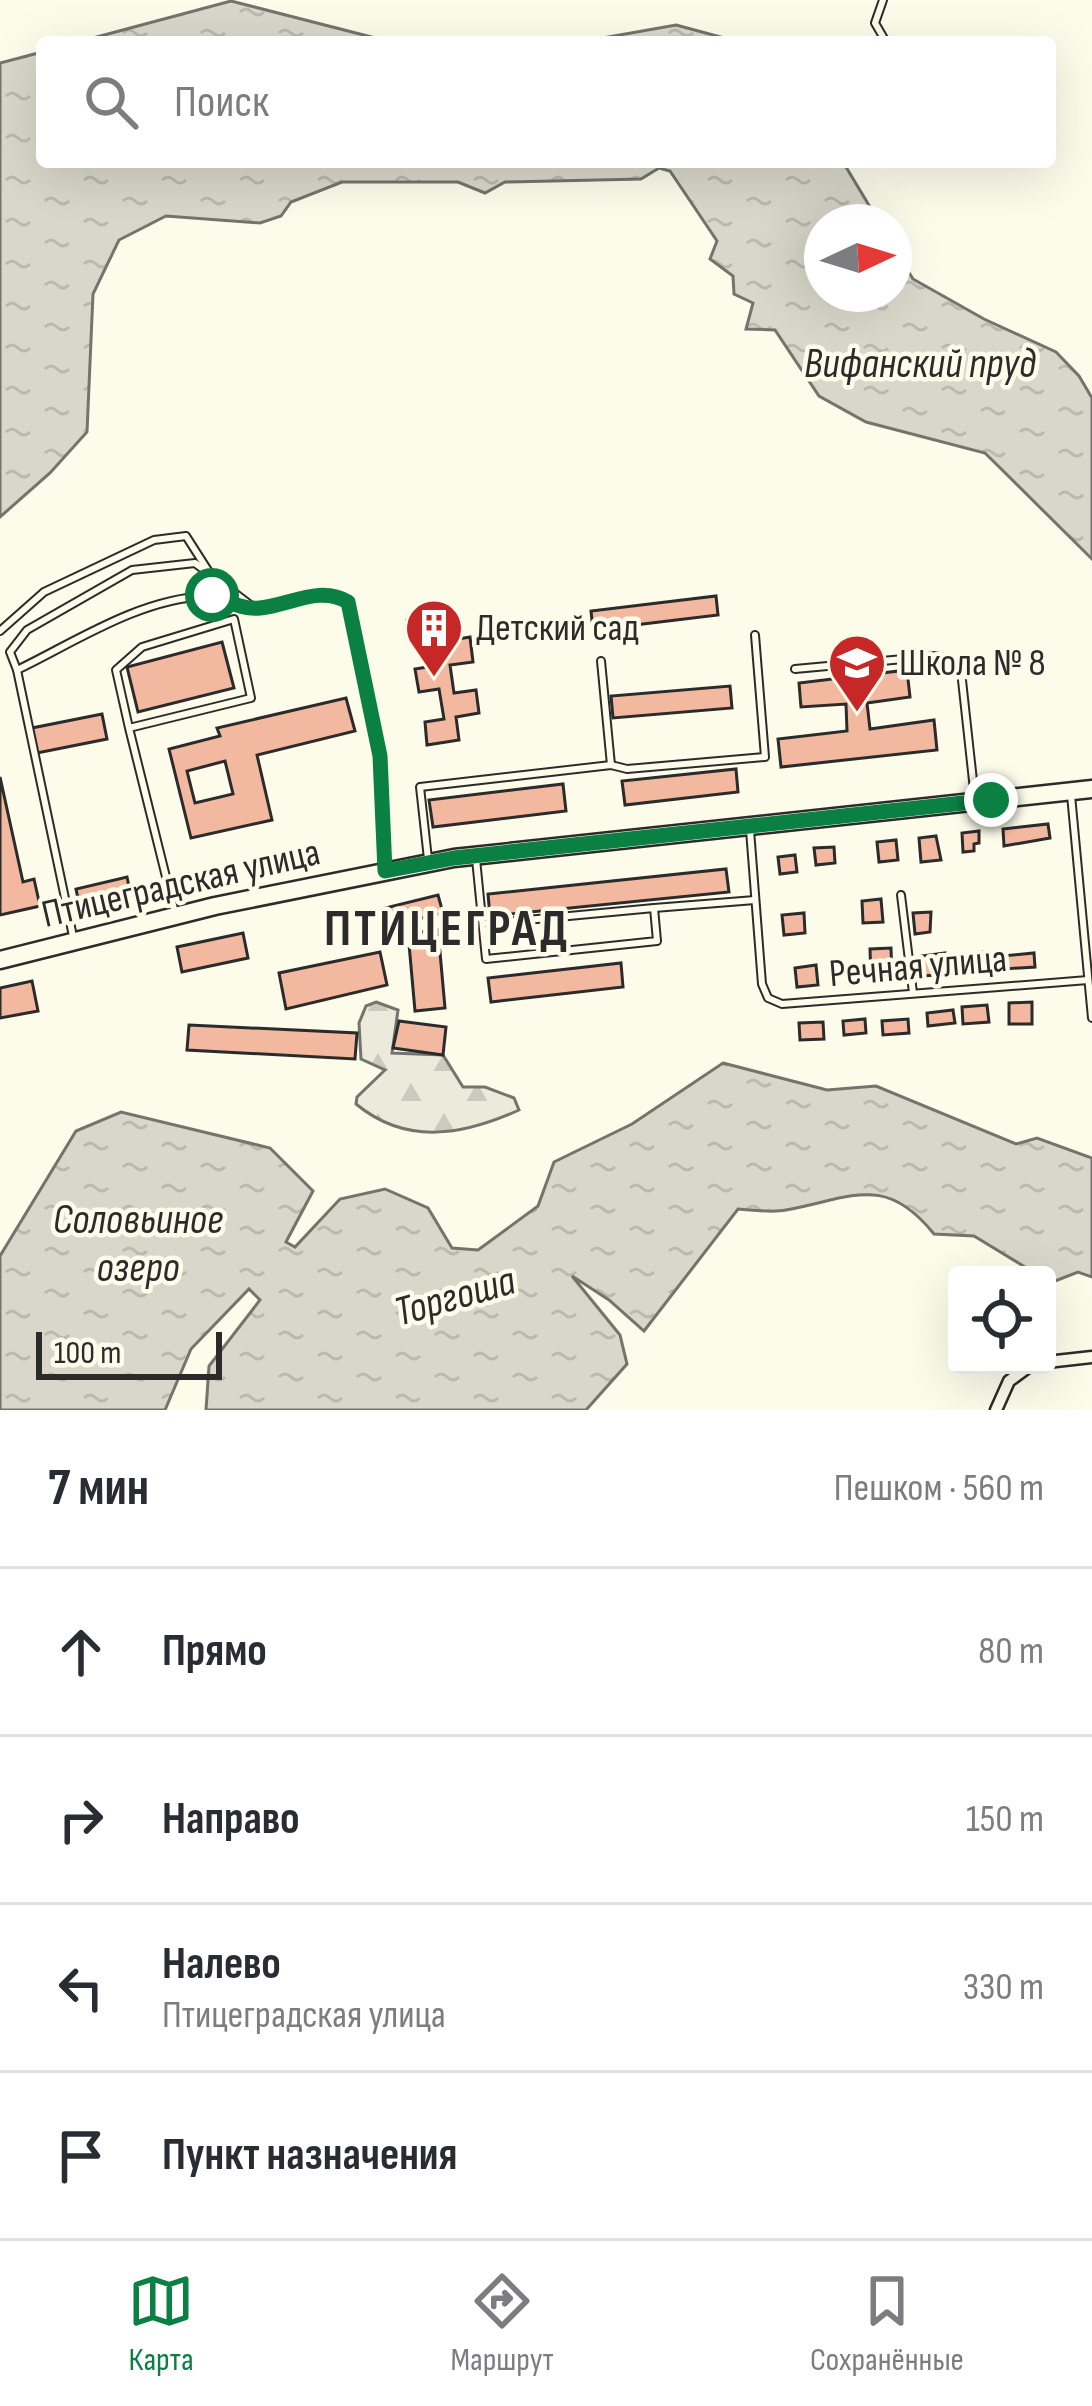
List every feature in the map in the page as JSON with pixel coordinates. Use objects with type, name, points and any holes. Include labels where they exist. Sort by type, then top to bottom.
[{"type":"street","name":"Птицеградская улица","points":[[0,960],[176,916],[428,862],[1092,789]]},
{"type":"street","points":[[1056,1361],[1092,1357]]},
{"type":"street","points":[[996,1410],[1009,1381],[1019,1374]]},
{"type":"lane","points":[[882,36],[874,23],[884,0]]},
{"type":"lane","points":[[0,631],[44,592],[154,540],[186,536],[211,575]]},
{"type":"lane","points":[[74,941],[10,652],[27,631],[132,570],[194,562],[256,609]]},
{"type":"lane","points":[[17,670],[126,616],[172,601],[212,595],[256,609],[297,597],[336,595],[348,602],[380,756],[385,871]]},
{"type":"lane","points":[[129,728],[251,698],[234,619],[142,647],[116,670],[129,728],[176,916]]},
{"type":"lane","points":[[428,862],[420,787],[611,765],[627,769],[765,757],[755,634]]},
{"type":"lane","points":[[795,669],[936,656],[957,661],[962,671],[975,802]]},
{"type":"lane","points":[[601,661],[611,765]]},
{"type":"lane","points":[[1071,791],[1092,1018]]},
{"type":"lane","points":[[483,924],[755,899],[750,826]]},
{"type":"lane","points":[[476,856],[486,958],[657,941],[654,908]]},
{"type":"lane","points":[[901,896],[913,994]]},
{"type":"lane","name":"Речная улица","points":[[755,899],[762,984],[768,998],[782,1004],[1088,980]]},
{"type":"green space","points":[[376,1002],[398,1010],[392,1053],[443,1055],[463,1087],[485,1087],[514,1098],[519,1110],[478,1126],[436,1132],[395,1126],[356,1104],[357,1097],[385,1070],[361,1059],[359,1023],[366,1006]]},
{"type":"water","points":[[231,1],[368,36],[100,36]]},
{"type":"water","points":[[676,25],[717,36],[614,36]]},
{"type":"water","name":"Вифанский пруд","points":[[36,54],[36,168],[659,168],[641,179],[505,182],[485,193],[458,182],[342,182],[291,202],[281,216],[260,223],[166,216],[119,240],[93,294],[87,432],[0,517],[0,63]]},
{"type":"water","name":"Вифанский пруд","points":[[659,168],[847,168],[868,204],[804,204],[804,312],[912,312],[912,277],[984,319],[1056,352],[1092,398],[1092,559],[985,453],[866,422],[819,396],[775,330],[746,329],[753,303],[734,294],[733,276],[710,259],[717,241],[670,171]]},
{"type":"water","name":"Соловьиное озеро","points":[[723,1063],[827,1090],[876,1086],[1016,1144],[1037,1138],[1092,1158],[1092,1277],[1078,1272],[1056,1281],[1056,1266],[1023,1266],[974,1236],[934,1234],[916,1215],[883,1196],[849,1196],[780,1211],[738,1209],[644,1331],[572,1276],[620,1335],[627,1364],[586,1410],[206,1410],[209,1366],[260,1300],[249,1289],[191,1349],[165,1410],[0,1410],[0,1256],[76,1131],[121,1112],[270,1148],[313,1191],[286,1242],[295,1247],[340,1199],[385,1189],[428,1208],[452,1248],[478,1250],[538,1206],[554,1162],[632,1124]]},
{"type":"building","points":[[716,596],[718,615],[593,630],[591,611]]},
{"type":"building","name":"Детский сад","points":[[442,614],[446,641],[470,637],[473,662],[450,665],[454,693],[476,690],[479,713],[456,717],[459,740],[427,745],[425,722],[444,719],[439,689],[419,692],[415,669],[434,666],[430,640],[411,643],[407,620]]},
{"type":"building","points":[[222,642],[234,688],[138,712],[127,667]]},
{"type":"building","name":"Школа № 8","points":[[907,670],[910,697],[867,703],[870,729],[934,720],[937,750],[781,767],[778,739],[847,731],[846,704],[801,707],[799,683]]},
{"type":"building","points":[[730,686],[732,708],[613,718],[611,696]]},
{"type":"building","points":[[346,698],[355,731],[257,755],[272,820],[191,838],[169,749],[220,736],[217,728]],"holes":[[[225,761],[233,794],[195,803],[187,771]]]},
{"type":"building","points":[[102,714],[107,739],[37,753],[32,728]]},
{"type":"building","points":[[736,769],[738,792],[625,805],[622,781]]},
{"type":"building","points":[[0,777],[23,882],[34,879],[40,906],[0,915]]},
{"type":"building","points":[[563,784],[566,811],[433,827],[429,800]]},
{"type":"building","points":[[1048,824],[1050,838],[1004,846],[1003,829]]},
{"type":"building","points":[[979,831],[974,851],[963,852],[962,833]]},
{"type":"building","points":[[936,836],[941,860],[921,862],[919,838]]},
{"type":"building","points":[[896,840],[898,860],[879,862],[877,842]]},
{"type":"building","points":[[834,847],[835,863],[816,865],[814,848]]},
{"type":"building","points":[[795,855],[797,872],[780,874],[778,857]]},
{"type":"building","points":[[726,869],[729,892],[490,916],[488,894]]},
{"type":"building","points":[[127,877],[131,896],[80,908],[76,889]]},
{"type":"building","points":[[438,895],[443,913],[385,927],[381,909]]},
{"type":"building","points":[[881,899],[883,922],[863,923],[862,901]]},
{"type":"building","points":[[931,912],[930,932],[915,934],[913,913]]},
{"type":"building","points":[[804,913],[805,933],[784,935],[782,915]]},
{"type":"building","points":[[438,930],[445,1008],[415,1011],[408,933]]},
{"type":"building","points":[[243,933],[248,958],[182,972],[177,947]]},
{"type":"building","points":[[891,948],[892,978],[871,979],[870,949]]},
{"type":"building","points":[[380,952],[387,985],[286,1009],[279,973]]},
{"type":"building","points":[[982,952],[984,970],[961,972],[960,954]]},
{"type":"building","points":[[945,953],[946,974],[923,976],[922,956]]},
{"type":"building","points":[[1034,953],[1035,967],[1003,969],[1002,956]]},
{"type":"building","points":[[621,963],[623,987],[491,1002],[488,978]]},
{"type":"building","points":[[816,965],[818,985],[797,987],[795,968]]},
{"type":"building","points":[[32,981],[38,1011],[0,1018],[0,988]]},
{"type":"building","points":[[1032,1002],[1032,1024],[1009,1024],[1009,1003]]},
{"type":"building","points":[[987,1005],[989,1022],[963,1024],[962,1007]]},
{"type":"building","points":[[953,1010],[955,1023],[928,1026],[927,1013]]},
{"type":"building","points":[[865,1019],[866,1033],[844,1035],[843,1021]]},
{"type":"building","points":[[908,1019],[909,1033],[883,1035],[882,1021]]},
{"type":"building","points":[[399,1021],[446,1027],[443,1055],[393,1048]]},
{"type":"building","points":[[823,1022],[824,1039],[800,1040],[799,1023]]},
{"type":"building","points":[[189,1025],[357,1033],[355,1059],[187,1050]]},
{"type":"place","name":"Детский сад","points":[[434,679]]},
{"type":"place","name":"Школа № 8","points":[[857,714]]},
{"type":"district","name":"ПТИЦЕГРАД","points":[[447,929]]},
{"type":"route","points":[[212,595],[256,609],[297,597],[336,595],[348,602],[380,756],[385,871],[454,858],[991,800]]},
{"type":"water label","name":"Торгоша","points":[[455,1297]]}]
